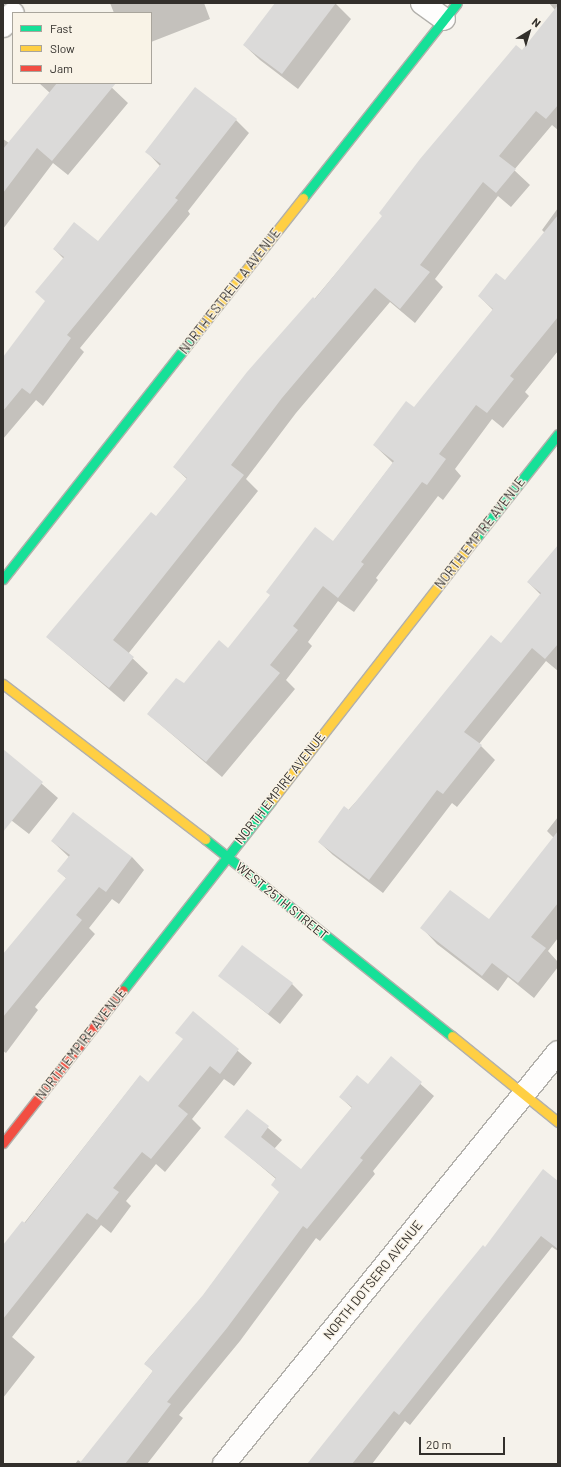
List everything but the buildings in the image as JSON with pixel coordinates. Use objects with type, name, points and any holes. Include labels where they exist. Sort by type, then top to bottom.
[{"type":"street","points":[[14,12],[22,3]]},
{"type":"street","points":[[422,3],[450,11]]},
{"type":"street","name":"NORTH ESTRELLA AVENUE","points":[[3,579],[450,11]]},
{"type":"street","points":[[3,26],[12,14]]},
{"type":"street","name":"NORTH EMPIRE AVENUE","points":[[3,1143],[558,434]]},
{"type":"street","name":"WEST 25TH STREET","points":[[3,684],[227,856],[558,1122]]},
{"type":"street","name":"NORTH DOTSERO AVENUE","points":[[224,1464],[558,1052]]},
{"type":"traffic: fast","points":[[303,198],[457,3]]},
{"type":"traffic: fast","points":[[3,579],[194,336]]},
{"type":"traffic: fast","points":[[476,538],[558,434]]},
{"type":"traffic: fast","points":[[123,990],[271,801]]},
{"type":"traffic: fast","points":[[205,839],[452,1036]]},
{"type":"traffic: slow","points":[[194,336],[303,198]]},
{"type":"traffic: slow","points":[[271,801],[476,538]]},
{"type":"traffic: slow","points":[[3,684],[205,839]]},
{"type":"traffic: slow","points":[[452,1036],[558,1122]]},
{"type":"traffic: jam","points":[[3,1143],[123,990]]}]
